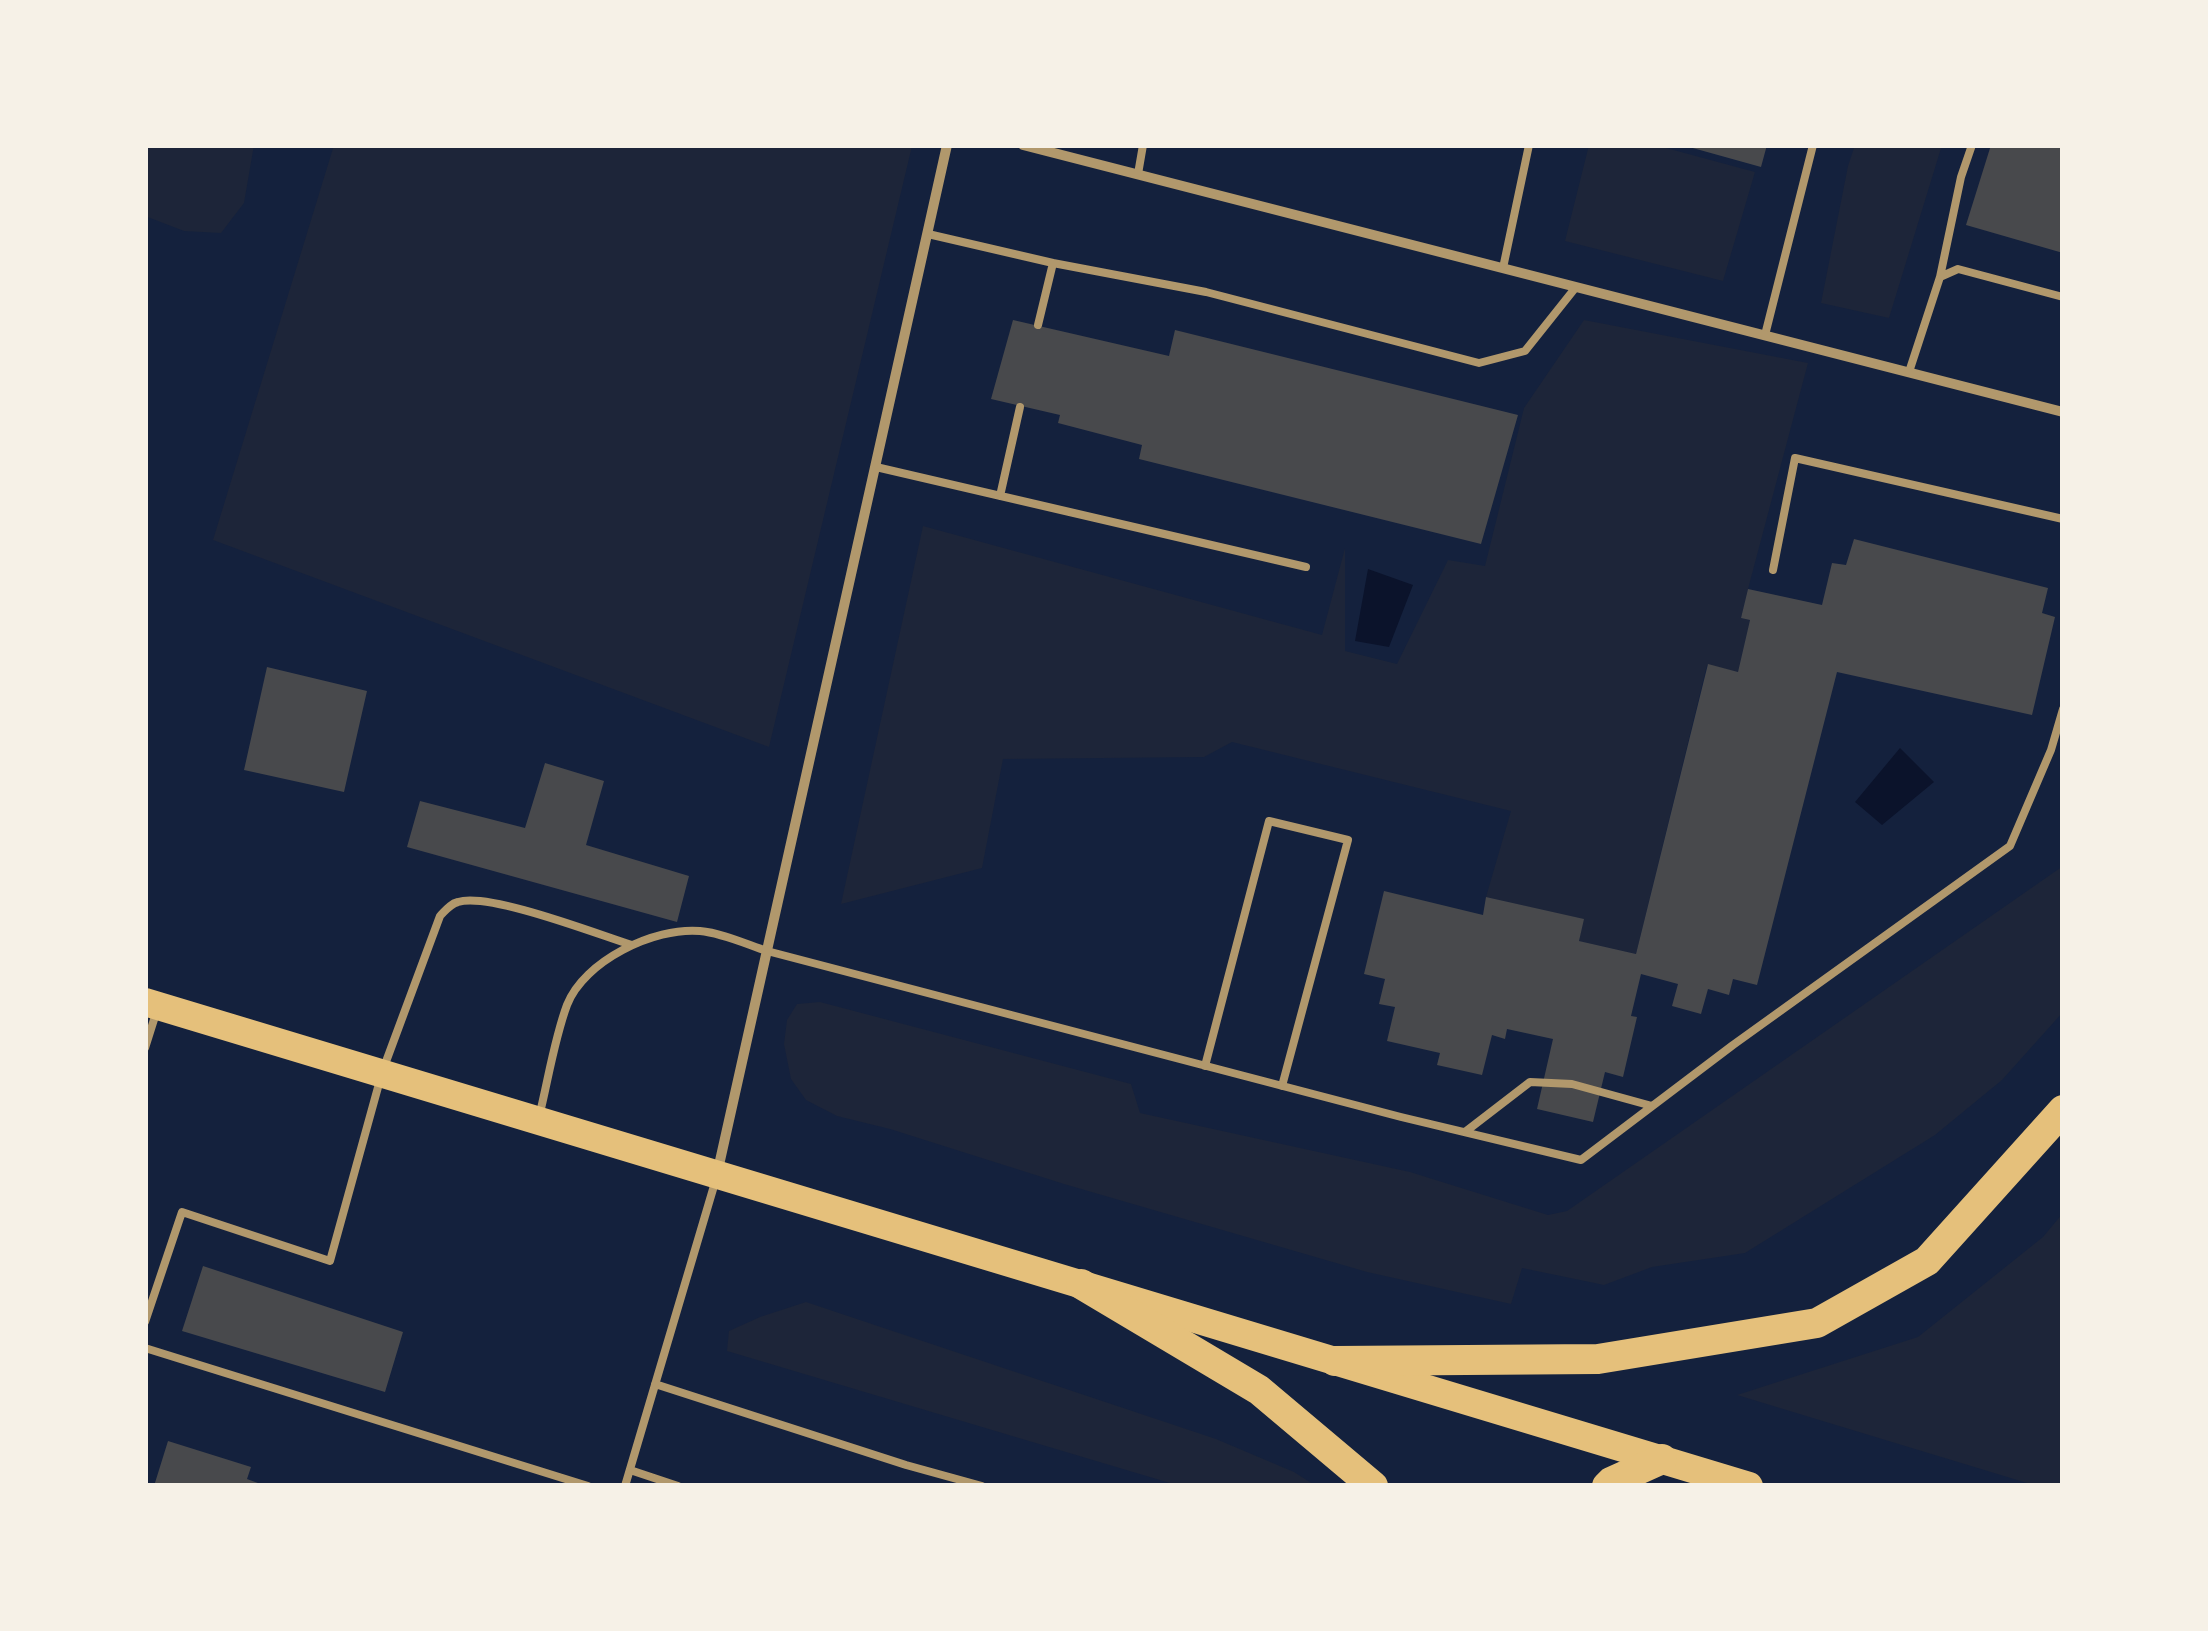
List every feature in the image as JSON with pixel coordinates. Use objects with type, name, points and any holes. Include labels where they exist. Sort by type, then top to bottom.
[{"type":"highway","points":[[152,1004],[1749,1486]]},
{"type":"highway","points":[[1335,1361],[1598,1359],[1817,1324],[1926,1261],[2063,1110]]},
{"type":"highway","points":[[1080,1284],[1259,1390],[1373,1486]]},
{"type":"highway","points":[[1607,1486],[1662,1459]]},
{"type":"street","points":[[717,1175],[947,145]]},
{"type":"street","points":[[1023,145],[2063,412]]},
{"type":"lane","points":[[1138,174],[1144,145]]},
{"type":"lane","points":[[1503,268],[1529,145]]},
{"type":"lane","points":[[1765,336],[1813,145]]},
{"type":"lane","points":[[1908,372],[1940,278],[1960,177],[1972,145]]},
{"type":"lane","points":[[928,234],[1206,292],[1480,363],[1525,350],[1576,287]]},
{"type":"lane","points":[[1038,325],[1053,262]]},
{"type":"lane","points":[[1940,278],[1958,268],[2063,297]]},
{"type":"lane","points":[[1000,496],[1020,407]]},
{"type":"lane","points":[[1773,570],[1796,458],[2063,519]]},
{"type":"lane","points":[[876,467],[1306,567]]},
{"type":"lane","points":[[538,1121],[567,1005],[579,982],[604,960],[632,945],[677,932],[702,931],[1205,1066],[1581,1160],[1733,1045],[2010,846],[2052,750],[2063,709]]},
{"type":"lane","points":[[1205,1066],[1269,821],[1348,840],[1282,1086]]},
{"type":"lane","points":[[145,1322],[182,1212],[330,1261],[382,1074],[440,916],[453,902],[471,900],[522,910],[632,945]]},
{"type":"lane","points":[[145,1048],[152,1004]]},
{"type":"lane","points":[[1465,1132],[1530,1082],[1572,1084],[1652,1106]]},
{"type":"lane","points":[[626,1486],[717,1175]]},
{"type":"lane","points":[[145,1348],[588,1486]]},
{"type":"lane","points":[[655,1384],[960,1483],[982,1486]]},
{"type":"lane","points":[[630,1470],[678,1486]]},
{"type":"shaded area","points":[[145,145],[254,145],[244,203],[221,233],[184,231],[145,216]]},
{"type":"shaded area","points":[[334,145],[912,146],[769,747],[213,540]]},
{"type":"shaded area","points":[[1589,145],[1655,145],[1755,172],[1723,281],[1565,241]]},
{"type":"shaded area","points":[[1855,145],[1942,145],[1889,318],[1821,303]]},
{"type":"shaded area","points":[[1584,320],[1808,363],[1741,618],[1750,620],[1738,672],[1707,665],[1636,954],[1579,941],[1583,919],[1486,897],[1511,811],[1232,742],[1204,757],[1003,759],[982,868],[841,904],[923,526],[1322,635],[1345,548],[1345,651],[1397,664],[1448,560],[1485,566],[1524,408]]},
{"type":"shaded area","points":[[1368,569],[1413,585],[1389,647],[1355,641]]},
{"type":"shaded area","points":[[1900,748],[1934,782],[1882,825],[1855,802]]},
{"type":"shaded area","points":[[2063,866],[2063,1012],[2002,1080],[1935,1135],[1745,1253],[1652,1267],[1604,1285],[1522,1268],[1511,1304],[1367,1272],[837,1116],[806,1100],[791,1079],[784,1044],[787,1020],[797,1004],[820,1002],[1131,1084],[1140,1113],[1410,1172],[1548,1215],[1567,1211]]},
{"type":"shaded area","points":[[2063,1213],[2063,1486],[2037,1486],[1737,1395],[1918,1337],[2043,1237]]},
{"type":"shaded area","points":[[806,1302],[1216,1439],[1294,1472],[1316,1486],[1180,1486],[727,1351],[729,1331]]},
{"type":"building","points":[[1682,145],[1767,145],[1761,167]]},
{"type":"building","points":[[1991,145],[2063,145],[2063,253],[1966,225]]},
{"type":"building","points":[[1013,320],[1169,356],[1175,330],[1518,415],[1481,544],[1139,459],[1142,445],[1058,423],[1060,415],[991,399]]},
{"type":"building","points":[[1854,539],[2048,588],[2042,613],[2055,617],[2032,715],[1837,672],[1757,985],[1733,979],[1729,995],[1708,989],[1701,1014],[1672,1006],[1678,984],[1641,974],[1631,1016],[1637,1017],[1623,1077],[1605,1072],[1593,1122],[1537,1109],[1553,1039],[1507,1029],[1505,1039],[1492,1035],[1482,1075],[1437,1065],[1440,1053],[1387,1041],[1395,1007],[1379,1004],[1385,979],[1364,974],[1384,891],[1483,915],[1486,897],[1584,919],[1579,941],[1636,954],[1708,664],[1738,672],[1750,620],[1741,618],[1748,589],[1822,605],[1832,563],[1846,565]]},
{"type":"building","points":[[267,667],[367,691],[344,792],[244,770]]},
{"type":"building","points":[[545,763],[604,781],[586,845],[689,876],[677,922],[407,847],[420,801],[525,828]]},
{"type":"building","points":[[203,1266],[403,1332],[385,1392],[182,1331]]},
{"type":"building","points":[[168,1441],[251,1467],[247,1479],[266,1486],[154,1486]]}]
